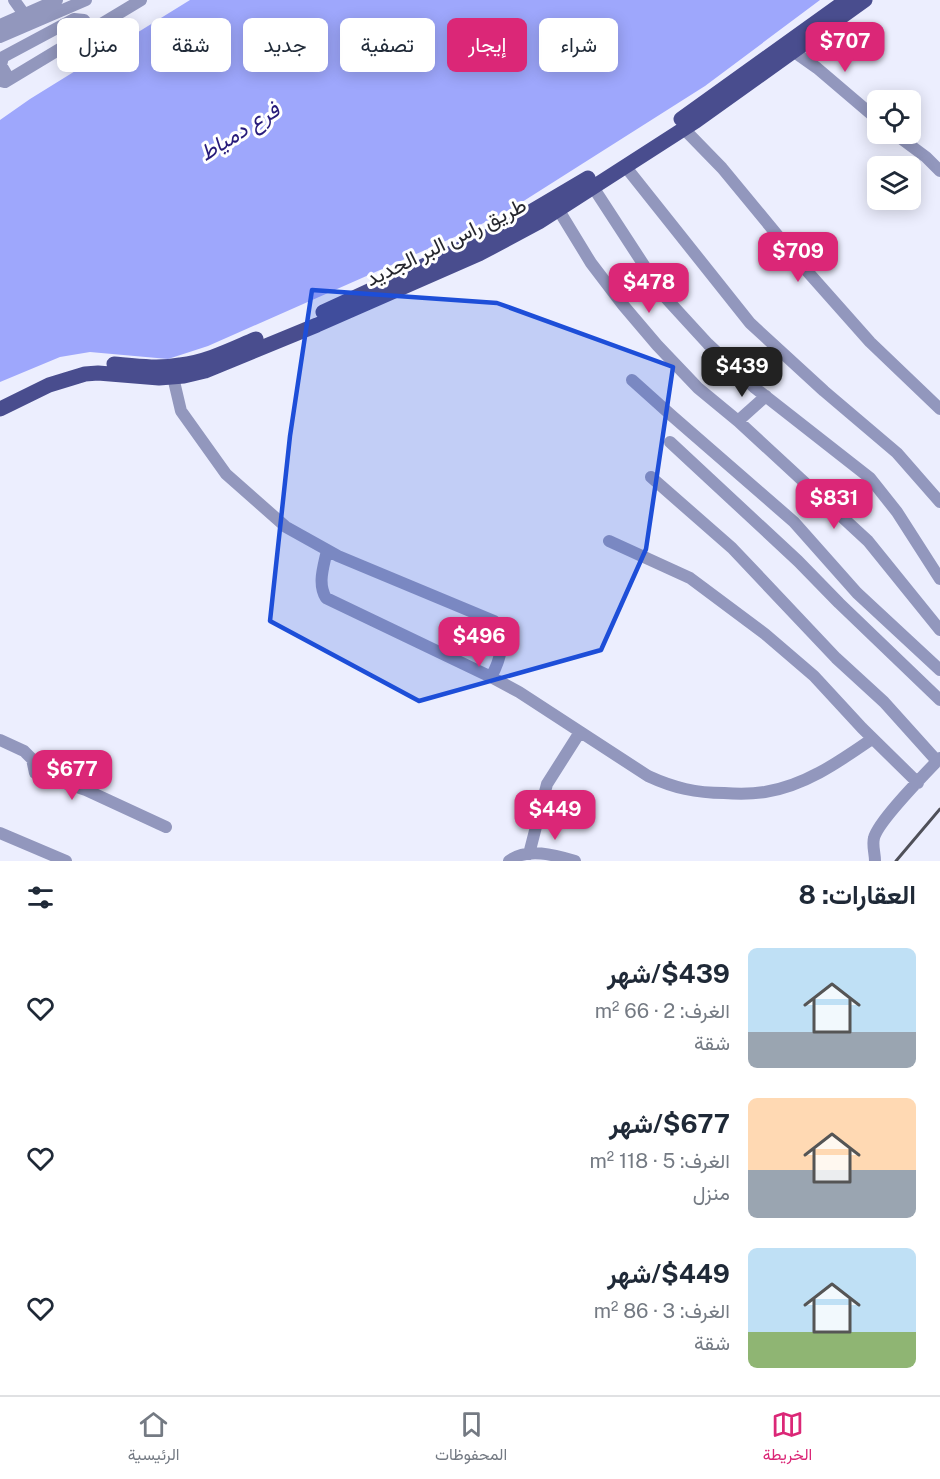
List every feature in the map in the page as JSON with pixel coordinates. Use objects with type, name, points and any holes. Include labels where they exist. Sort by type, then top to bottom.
[{"type":"main road","name":"طريق راس البر الجديد","points":[[0,409],[49,386],[85,374],[173,377],[215,367],[315,320],[474,243],[544,206],[680,120],[847,0]]},
{"type":"main road","name":"طريق راس البر الجديد","points":[[0,399],[47,377],[79,366],[101,364],[158,367],[191,363],[212,357],[315,320],[479,254],[520,233],[684,129],[865,0]]},
{"type":"street","points":[[14,0],[24,14]]},
{"type":"street","points":[[0,25],[57,0]]},
{"type":"street","points":[[0,37],[86,0]]},
{"type":"street","points":[[111,18],[141,0]]},
{"type":"street","points":[[57,28],[3,57],[0,64],[5,80],[57,50]]},
{"type":"street","points":[[793,51],[817,68],[867,111]]},
{"type":"street","points":[[684,129],[722,168],[807,271],[870,342],[940,409]]},
{"type":"street","points":[[908,144],[940,171]]},
{"type":"street","points":[[626,166],[750,322],[824,392],[897,453],[940,502]]},
{"type":"street","points":[[592,187],[664,296],[708,344],[766,396],[870,478],[897,512],[940,579]]},
{"type":"street","points":[[558,209],[591,263],[657,345],[698,388],[868,541],[940,630]]},
{"type":"street","points":[[173,377],[181,411],[226,474],[286,527],[327,550],[494,621],[499,627],[501,650],[497,667],[491,678]]},
{"type":"street","points":[[632,380],[670,416],[794,522],[857,594],[940,670]]},
{"type":"street","points":[[738,422],[766,396]]},
{"type":"street","points":[[670,442],[798,561],[940,700]]},
{"type":"street","points":[[651,477],[732,548],[836,658],[884,702],[939,760],[875,834],[873,840],[875,861]]},
{"type":"street","points":[[609,541],[672,569],[704,587],[765,634],[814,676],[872,739],[918,783]]},
{"type":"street","points":[[327,550],[321,584],[321,590],[326,598],[519,692],[648,776],[683,790],[699,793],[766,792],[832,766],[872,739]]},
{"type":"street","points":[[529,854],[547,784],[580,732]]},
{"type":"street","points":[[0,740],[24,751],[32,759],[35,773],[86,790],[166,827]]},
{"type":"street","points":[[0,833],[66,861]]},
{"type":"street","points":[[509,861],[517,855],[529,854],[558,856],[575,861]]},
{"type":"highlighted area","points":[[312,290],[497,303],[673,367],[646,549],[601,650],[419,701],[270,621],[290,436]]},
{"type":"water","name":"فرع دمياط","points":[[190,0],[820,0],[705,86],[511,209],[466,232],[208,346],[168,359],[90,352],[60,357],[0,382],[0,120],[74,72],[139,72],[139,32],[151,24],[151,72],[231,72],[231,18],[161,18]]},
{"type":"railway","points":[[896,861],[940,809]]}]
